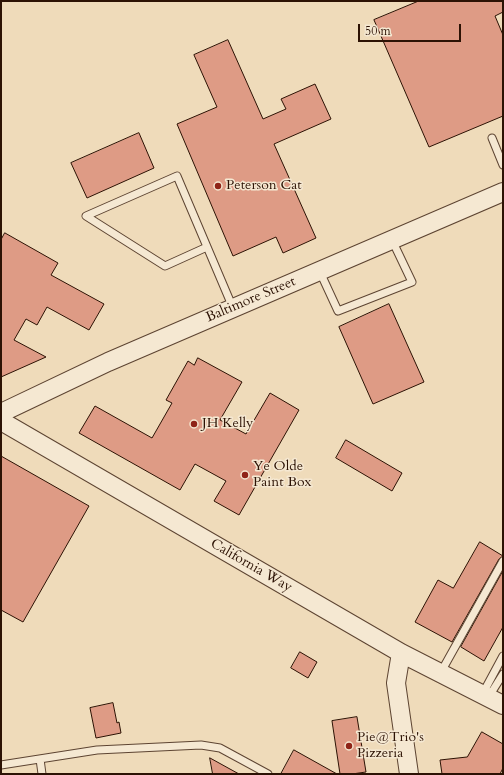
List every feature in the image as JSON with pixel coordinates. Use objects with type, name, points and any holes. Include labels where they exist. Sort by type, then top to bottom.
[{"type":"street","name":"Baltimore Street","points":[[1,413],[108,362],[503,192]]},
{"type":"street","name":"California Way","points":[[1,421],[401,653],[491,699]]},
{"type":"street","points":[[401,653],[396,684],[409,774]]},
{"type":"lane","points":[[492,138],[503,165]]},
{"type":"lane","points":[[207,247],[165,266],[86,216],[177,176],[233,308]]},
{"type":"lane","points":[[320,271],[338,311],[412,282],[392,240]]},
{"type":"lane","points":[[440,673],[503,561]]},
{"type":"lane","points":[[491,699],[503,656]]},
{"type":"lane","points":[[491,699],[503,674]]},
{"type":"lane","points":[[1,765],[96,750],[201,745],[220,748],[268,774]]},
{"type":"lane","points":[[40,759],[42,774]]},
{"type":"building","points":[[419,1],[503,1],[503,12],[495,16],[503,35],[503,116],[429,147],[374,20]]},
{"type":"building","points":[[228,40],[263,119],[286,109],[281,99],[315,84],[331,119],[274,144],[316,238],[283,253],[276,237],[233,256],[177,124],[217,107],[194,55]]},
{"type":"building","points":[[139,133],[154,168],[87,198],[71,163]]},
{"type":"building","points":[[5,233],[58,263],[51,275],[104,304],[89,330],[47,307],[37,325],[26,319],[14,340],[46,357],[1,377],[1,240]]},
{"type":"building","points":[[389,304],[424,382],[373,404],[339,327]]},
{"type":"building","name":"JH Kelly","points":[[198,358],[242,382],[220,420],[246,434],[270,393],[299,410],[239,515],[214,501],[226,481],[195,464],[180,490],[79,433],[95,406],[152,438],[172,403],[166,400],[188,361],[194,365]]},
{"type":"building","points":[[346,440],[402,473],[392,491],[336,458]]},
{"type":"building","points":[[1,456],[89,506],[23,622],[1,610]]},
{"type":"building","points":[[480,542],[503,556],[499,559],[452,642],[415,622],[438,580],[453,588]]},
{"type":"building","points":[[503,571],[503,627],[484,661],[461,647]]},
{"type":"building","points":[[300,652],[317,662],[308,678],[291,668]]},
{"type":"building","points":[[113,703],[117,723],[119,722],[121,733],[96,738],[90,708]]},
{"type":"building","name":"Pie@Trio's Pizzeria","points":[[357,717],[366,772],[340,774],[332,721]]},
{"type":"building","points":[[482,732],[503,744],[503,768],[500,774],[442,774],[440,760],[467,757]]},
{"type":"building","points":[[294,750],[337,774],[281,774]]},
{"type":"building","points":[[210,758],[239,774],[213,774]]},
{"type":"place","name":"Peterson Cat","points":[[218,186]]},
{"type":"place","name":"JH Kelly","points":[[194,424]]},
{"type":"place","name":"Ye Olde Paint Box","points":[[245,475]]},
{"type":"place","name":"Pie@Trio's Pizzeria","points":[[349,746]]}]
